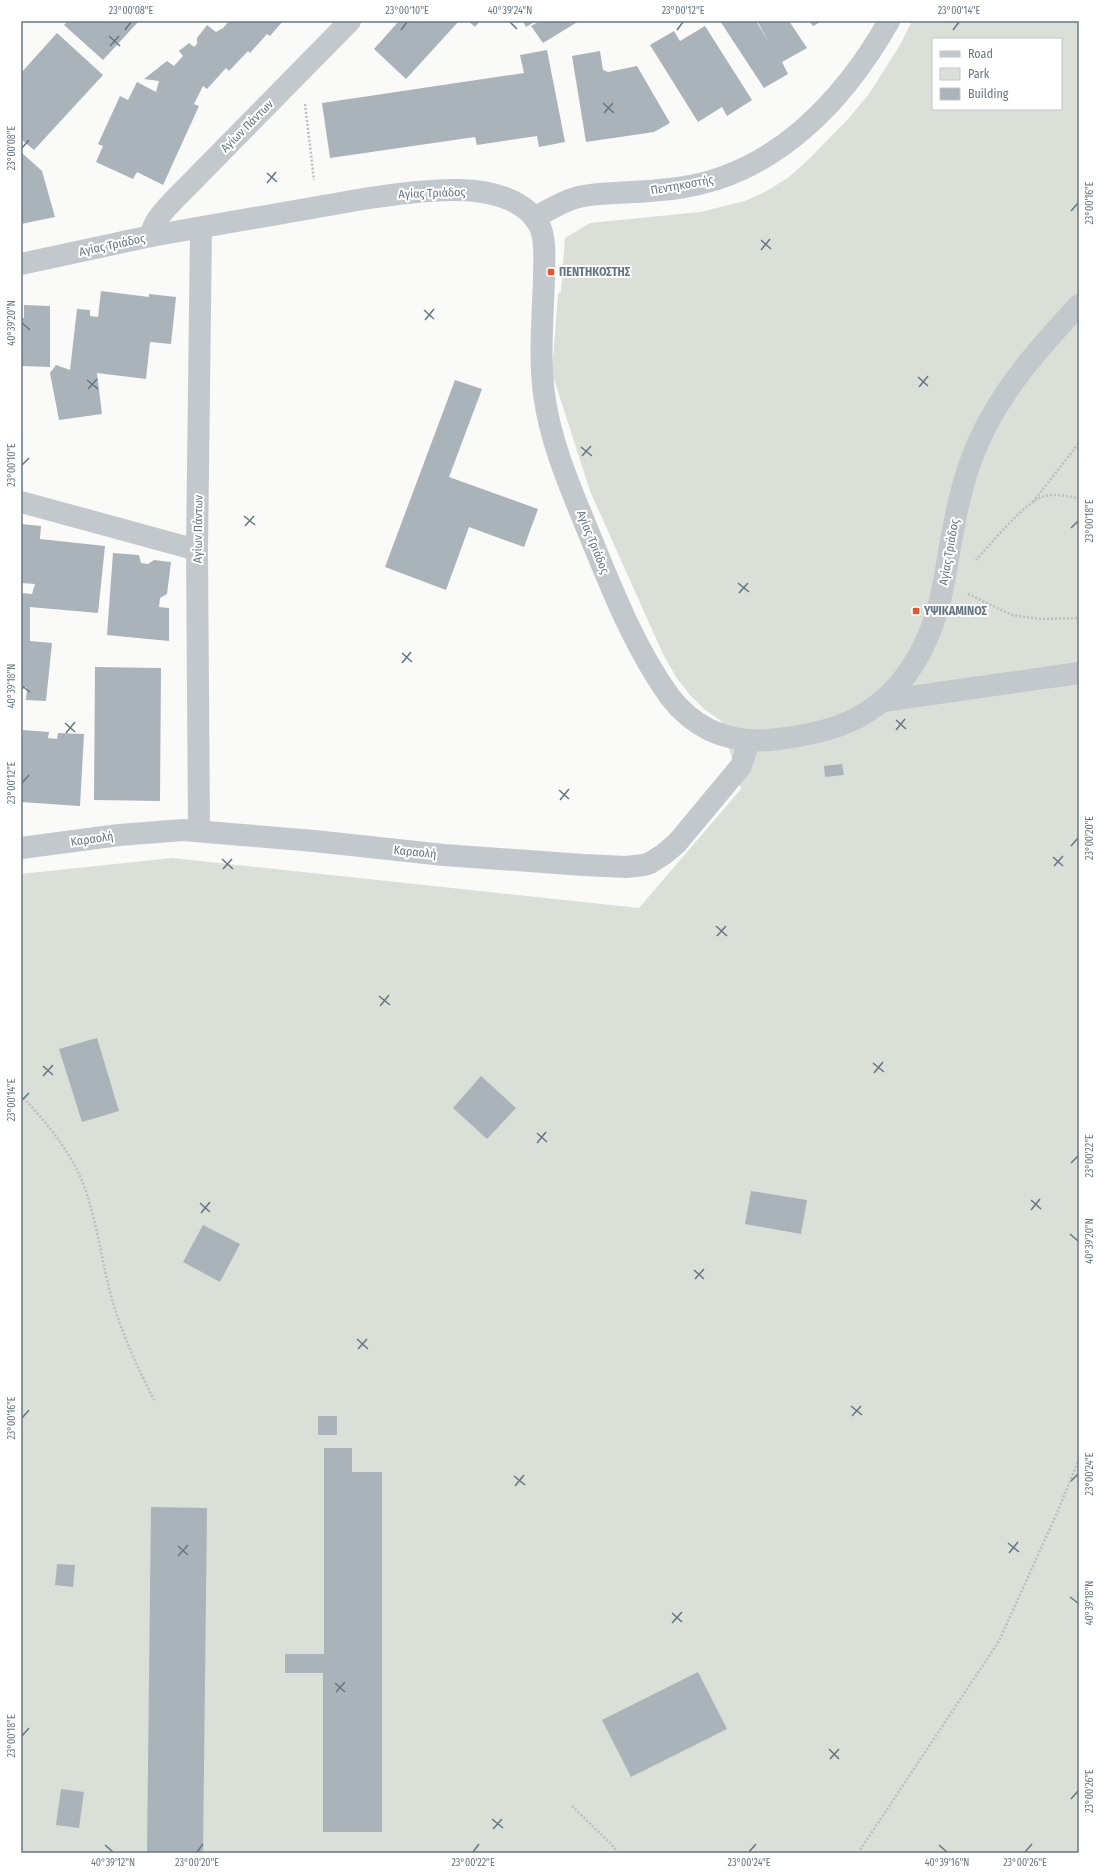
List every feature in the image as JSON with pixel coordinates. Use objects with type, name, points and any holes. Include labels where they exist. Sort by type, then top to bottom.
[{"type":"street","name":"Αγίων Πάντων","points":[[151,236],[152,227],[172,202],[350,21]]},
{"type":"street","name":"Πεντηκοστής","points":[[534,218],[567,201],[587,195],[665,190],[712,181],[741,170],[767,157],[805,128],[836,96],[866,58],[889,21]]},
{"type":"street","name":"Αγίας Τριάδος","points":[[21,264],[151,236],[400,194],[454,190],[502,197],[523,208],[534,218],[541,231],[544,250],[542,358],[544,393],[547,411],[568,480],[596,550],[638,643],[654,673],[679,707],[690,717],[715,733],[740,741],[798,736],[836,727],[863,715],[883,701],[904,680],[922,650],[938,607],[945,579],[959,496],[970,462],[979,441],[993,413],[1028,363],[1079,305]]},
{"type":"street","name":"Αγίων Πάντων","points":[[198,830],[197,550],[201,228]]},
{"type":"street","points":[[21,502],[197,550]]},
{"type":"street","points":[[883,701],[1079,673]]},
{"type":"street","name":"Καραολή","points":[[21,848],[164,830],[198,830],[444,855],[584,865],[626,867],[644,865],[650,863],[669,850],[696,820],[741,766],[749,741]]},
{"type":"path","points":[[302,71],[317,207]]},
{"type":"path","points":[[1031,504],[1079,444]]},
{"type":"path","points":[[1079,498],[1048,495],[1043,496],[1022,511],[974,562],[945,579],[955,588],[1012,615],[1040,619],[1079,618]]},
{"type":"path","points":[[21,1095],[56,1137],[78,1171],[86,1193],[108,1285],[122,1333],[130,1353],[154,1400]]},
{"type":"path","points":[[858,1853],[999,1641],[1057,1512],[1079,1458]]},
{"type":"path","points":[[572,1806],[614,1847],[617,1853]]},
{"type":"green space","points":[[912,21],[1079,21],[1079,1853],[21,1853],[21,874],[172,858],[639,908],[741,789],[721,721],[704,709],[690,695],[676,677],[663,654],[590,491],[552,373],[558,293],[561,292],[565,238],[590,223],[700,212],[745,201],[765,192],[789,177],[809,159],[848,119],[869,94],[900,45]]},
{"type":"building","points":[[68,21],[139,21],[103,60],[64,25]]},
{"type":"building","points":[[229,21],[283,21],[270,36],[267,34],[250,53],[248,51],[229,71],[226,68],[207,89],[203,86],[194,104],[199,106],[163,185],[137,172],[133,179],[96,162],[103,146],[98,144],[120,96],[128,100],[137,82],[156,92],[159,81],[144,79],[167,61],[174,66],[183,56],[179,51],[189,43],[194,47],[197,44],[197,38],[207,25],[216,32],[223,28]]},
{"type":"building","points":[[399,21],[459,21],[406,79],[374,49]]},
{"type":"building","points":[[468,21],[480,21],[475,27]]},
{"type":"building","points":[[523,21],[536,21],[526,27]]},
{"type":"building","points":[[540,21],[579,21],[543,43],[531,26]]},
{"type":"building","points":[[720,21],[756,21],[769,42],[757,21],[789,21],[807,48],[782,62],[788,74],[764,88]]},
{"type":"building","points":[[809,21],[822,21],[813,26]]},
{"type":"building","points":[[705,26],[752,100],[727,116],[722,107],[698,122],[650,45],[674,31],[680,41]]},
{"type":"building","points":[[57,33],[103,75],[34,150],[21,139],[21,73]]},
{"type":"building","points":[[547,50],[565,142],[539,147],[537,136],[477,145],[475,137],[330,158],[322,103],[524,73],[520,55]]},
{"type":"building","points":[[600,51],[603,70],[608,72],[637,66],[670,123],[654,132],[586,142],[572,56]]},
{"type":"building","points":[[21,152],[42,171],[55,217],[21,224]]},
{"type":"building","points":[[101,291],[149,297],[149,294],[176,297],[171,344],[150,342],[146,379],[97,373],[102,414],[59,420],[50,373],[56,365],[70,370],[77,309],[90,310],[90,316],[98,317]]},
{"type":"building","points":[[24,305],[50,306],[50,367],[21,366],[21,318],[24,318]]},
{"type":"building","points":[[455,380],[482,389],[449,477],[538,509],[524,547],[469,527],[446,590],[385,567]]},
{"type":"building","points":[[21,524],[41,526],[40,539],[105,546],[98,613],[30,607],[30,641],[52,643],[46,701],[26,700],[27,687],[21,690],[21,593],[32,594],[35,584],[21,583]]},
{"type":"building","points":[[113,553],[139,555],[141,563],[148,564],[154,560],[171,562],[167,594],[160,598],[159,607],[169,608],[169,641],[107,635]]},
{"type":"building","points":[[95,667],[161,668],[160,801],[94,800]]},
{"type":"building","points":[[23,730],[49,732],[48,738],[57,739],[58,733],[84,734],[80,806],[21,802],[21,756]]},
{"type":"building","points":[[842,764],[844,775],[825,777],[824,766]]},
{"type":"building","points":[[97,1038],[119,1111],[82,1122],[59,1049]]},
{"type":"building","points":[[481,1076],[516,1108],[487,1139],[453,1108]]},
{"type":"building","points":[[751,1191],[807,1200],[801,1234],[745,1224]]},
{"type":"building","points":[[203,1225],[240,1244],[220,1282],[183,1262]]},
{"type":"building","points":[[318,1416],[337,1416],[337,1435],[318,1435]]},
{"type":"building","points":[[324,1448],[352,1448],[352,1472],[382,1472],[382,1832],[323,1832],[323,1673],[285,1673],[285,1654],[324,1654]]},
{"type":"building","points":[[151,1507],[207,1508],[203,1853],[147,1853]]},
{"type":"building","points":[[57,1564],[75,1565],[73,1587],[55,1585]]},
{"type":"building","points":[[698,1672],[727,1729],[631,1777],[602,1720]]},
{"type":"building","points":[[61,1789],[84,1792],[79,1828],[56,1825]]},
{"type":"place","name":"ΠΕΝΤΗΚΟΣΤΗΣ","points":[[551,272]]},
{"type":"place","name":"ΥΨΙΚΑΜΙΝΟΣ","points":[[916,611]]}]
